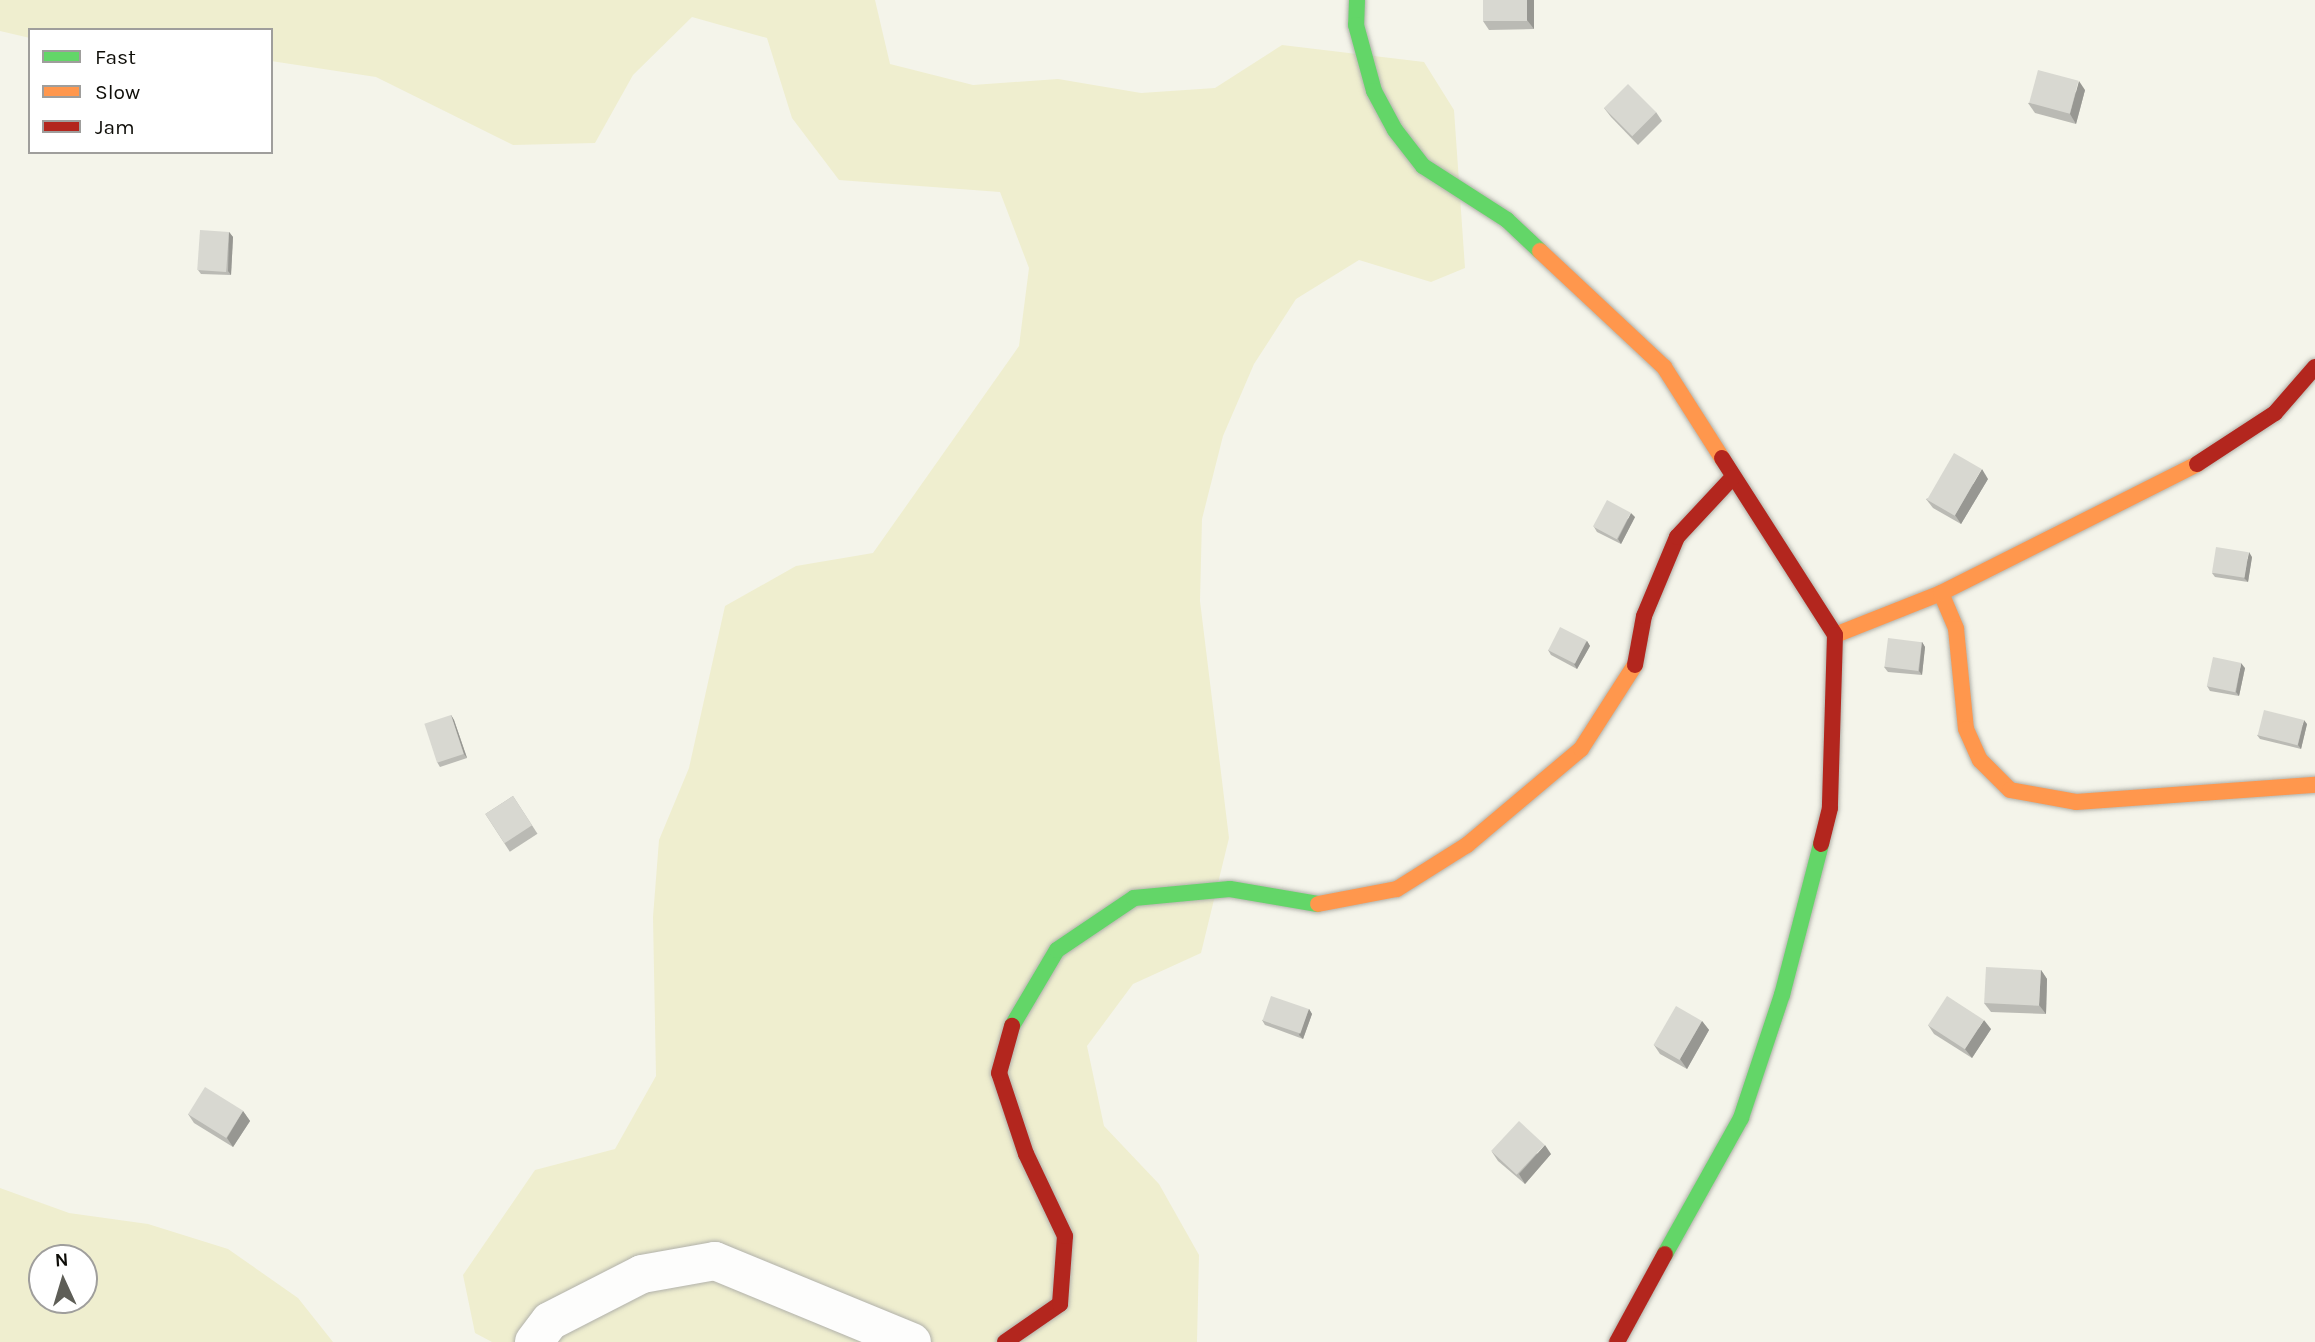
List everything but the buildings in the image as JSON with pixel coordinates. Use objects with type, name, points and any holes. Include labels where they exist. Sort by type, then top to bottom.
[{"type":"street","points":[[1357,0],[1356,24],[1374,91],[1395,130],[1423,166],[1507,220],[1664,367],[1732,478],[1835,635],[1830,808],[1782,995],[1741,1118],[1617,1342]]},
{"type":"street","points":[[1835,635],[1941,593],[2173,480],[2274,413],[2315,367]]},
{"type":"street","points":[[1005,1342],[1060,1304],[1065,1236],[1026,1154],[999,1073],[1015,1015],[1057,950],[1134,898],[1230,889],[1311,905],[1397,889],[1467,845],[1581,749],[1633,676],[1644,616],[1677,537],[1732,478]]},
{"type":"street","points":[[1941,593],[1956,629],[1966,729],[1980,760],[2010,790],[2076,802],[2315,785]]},
{"type":"street","points":[[534,1342],[550,1321],[642,1274],[715,1261],[912,1342]]},
{"type":"green space","points":[[0,0],[875,0],[890,64],[973,85],[1058,79],[1141,93],[1215,88],[1282,45],[1424,62],[1454,110],[1465,268],[1431,282],[1359,260],[1296,299],[1254,364],[1223,436],[1202,519],[1200,601],[1229,838],[1201,953],[1133,984],[1087,1046],[1104,1126],[1159,1184],[1199,1255],[1197,1342],[492,1342],[475,1333],[463,1275],[535,1170],[615,1149],[656,1076],[653,917],[659,840],[689,768],[725,606],[796,566],[873,553],[1019,346],[1029,268],[1000,192],[839,180],[792,118],[767,38],[692,17],[633,75],[595,143],[513,145],[376,77],[273,61],[273,28],[28,28],[28,38],[0,31]]},
{"type":"green space","points":[[0,1188],[69,1213],[148,1224],[228,1249],[298,1298],[333,1342],[0,1342]]},
{"type":"traffic: fast","points":[[1357,0],[1356,25],[1374,91],[1395,130],[1423,166],[1507,220],[1540,251]]},
{"type":"traffic: fast","points":[[1665,1254],[1741,1118],[1782,995],[1821,844]]},
{"type":"traffic: fast","points":[[1012,1026],[1057,950],[1134,898],[1230,889],[1318,904]]},
{"type":"traffic: slow","points":[[1540,251],[1664,367],[1722,458]]},
{"type":"traffic: slow","points":[[1835,635],[1941,593],[2197,464]]},
{"type":"traffic: slow","points":[[1941,593],[1956,629],[1966,729],[1980,760],[2010,790],[2076,802],[2315,785]]},
{"type":"traffic: slow","points":[[1318,904],[1397,889],[1467,845],[1581,749],[1635,665]]},
{"type":"traffic: jam","points":[[2197,464],[2275,413],[2315,367]]},
{"type":"traffic: jam","points":[[1722,458],[1835,635],[1830,808],[1821,844]]},
{"type":"traffic: jam","points":[[1635,665],[1644,616],[1677,537],[1732,478]]},
{"type":"traffic: jam","points":[[1005,1342],[1060,1304],[1065,1236],[1026,1154],[999,1073],[1012,1026]]},
{"type":"traffic: jam","points":[[1617,1342],[1665,1254]]}]
